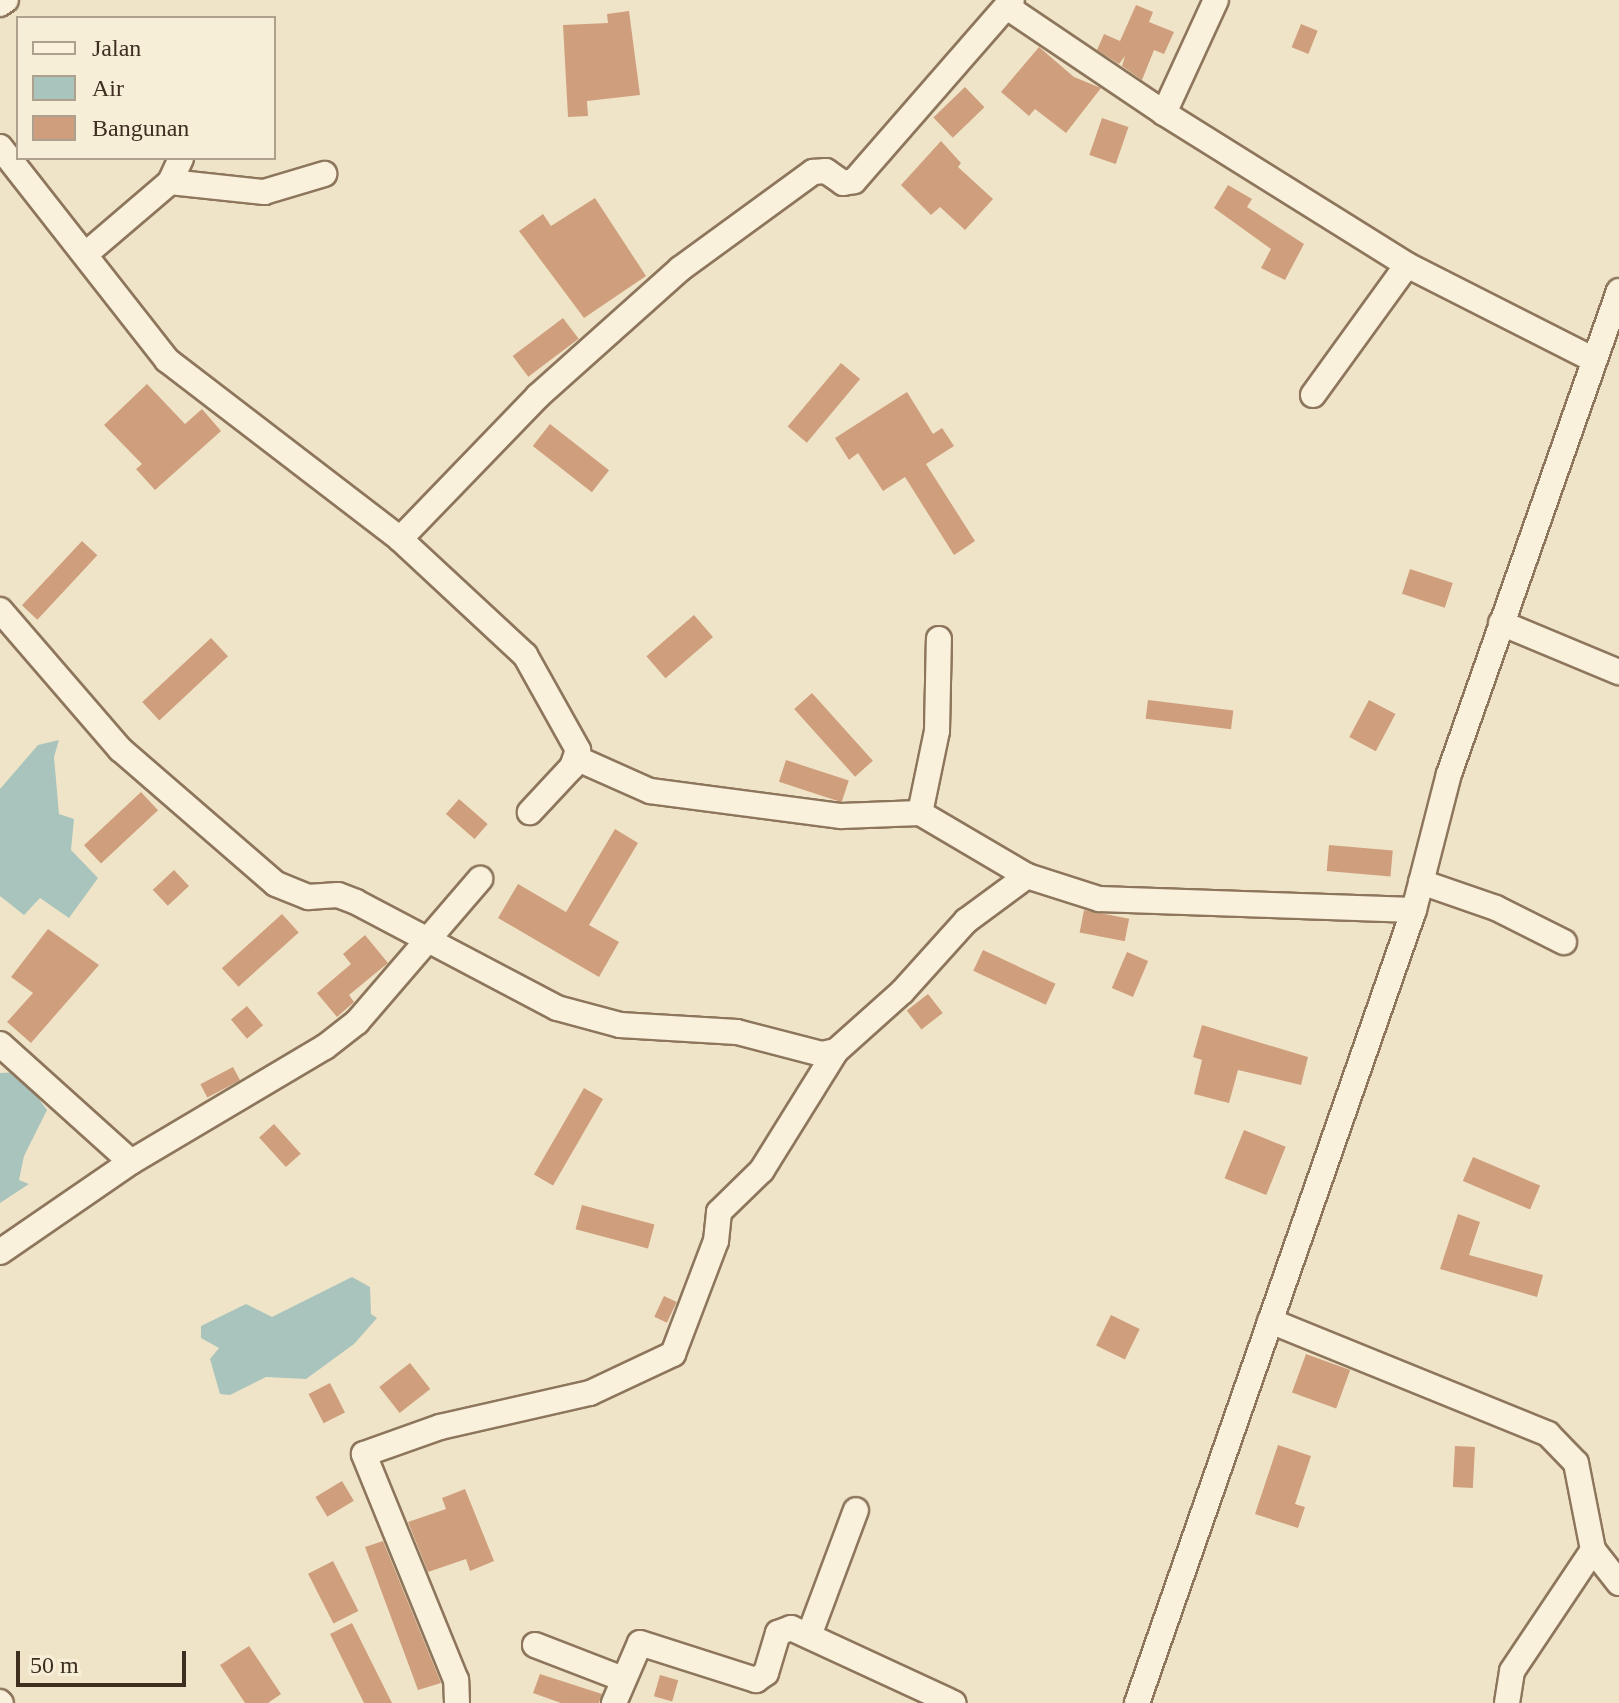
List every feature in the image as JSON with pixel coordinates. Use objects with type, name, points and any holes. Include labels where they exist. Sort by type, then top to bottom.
[{"type":"street","points":[[0,4],[6,0]]},
{"type":"street","points":[[1164,113],[1216,0]]},
{"type":"street","points":[[400,539],[538,396],[680,269],[813,172],[826,171],[843,183],[854,181],[1010,3],[1164,113],[1407,265],[1594,360]]},
{"type":"street","points":[[0,147],[87,253],[134,324],[167,360],[400,539],[513,641],[547,692],[578,759],[650,791],[841,816],[920,813],[1027,876],[1099,899],[1414,910]]},
{"type":"street","points":[[87,253],[170,182],[180,160]]},
{"type":"street","points":[[170,182],[264,192],[324,174]]},
{"type":"street","points":[[1313,395],[1407,265]]},
{"type":"street","points":[[1137,1703],[1414,910],[1449,774],[1619,291]]},
{"type":"street","points":[[0,610],[120,749],[276,884],[308,897],[338,895],[356,902],[422,941],[484,966],[557,1008],[620,1025],[737,1032],[822,1054],[836,1051]]},
{"type":"street","points":[[1501,623],[1619,672]]},
{"type":"street","points":[[920,813],[937,731],[939,639]]},
{"type":"street","points":[[530,812],[578,759]]},
{"type":"street","points":[[457,1703],[456,1680],[364,1454],[440,1427],[590,1393],[673,1354],[716,1241],[719,1212],[762,1170],[836,1051],[902,992],[966,921],[1027,876]]},
{"type":"street","points":[[0,1252],[131,1162],[325,1047],[378,1000],[422,941],[480,879]]},
{"type":"street","points":[[1421,882],[1496,908],[1564,942]]},
{"type":"street","points":[[0,1044],[131,1162]]},
{"type":"street","points":[[1270,1321],[1548,1434],[1576,1463],[1593,1550],[1619,1583]]},
{"type":"street","points":[[810,1633],[856,1510]]},
{"type":"street","points":[[1507,1703],[1512,1671],[1593,1550]]},
{"type":"street","points":[[614,1703],[637,1644],[646,1641],[756,1680],[766,1673],[781,1629],[810,1633],[953,1703]]},
{"type":"street","points":[[535,1645],[623,1679]]},
{"type":"water","points":[[59,740],[54,757],[59,814],[74,819],[71,850],[98,878],[69,918],[40,898],[24,915],[0,896],[0,789],[38,745]]},
{"type":"water","points":[[19,1072],[47,1110],[24,1156],[19,1180],[29,1184],[0,1203],[0,1073]]},
{"type":"water","points":[[352,1277],[370,1287],[371,1314],[377,1318],[354,1344],[306,1379],[266,1377],[230,1395],[220,1394],[210,1359],[219,1348],[201,1338],[201,1326],[246,1304],[272,1317]]},
{"type":"building","points":[[1136,5],[1153,12],[1149,22],[1174,32],[1164,54],[1154,50],[1142,80],[1122,66],[1125,56],[1119,64],[1097,50],[1104,34],[1120,41]]},
{"type":"building","points":[[629,11],[640,95],[587,101],[588,116],[568,117],[563,25],[608,23],[607,14]]},
{"type":"building","points":[[1301,24],[1318,31],[1308,54],[1292,47]]},
{"type":"building","points":[[1039,47],[1074,77],[1101,88],[1066,133],[1035,109],[1029,116],[1001,92]]},
{"type":"building","points":[[965,87],[984,107],[953,138],[933,118]]},
{"type":"building","points":[[1102,118],[1128,127],[1116,164],[1089,155]]},
{"type":"building","points":[[941,141],[961,163],[958,167],[993,199],[965,230],[940,207],[931,215],[901,185]]},
{"type":"building","points":[[1228,185],[1252,199],[1247,207],[1304,244],[1285,280],[1261,268],[1271,249],[1214,208]]},
{"type":"building","points":[[595,198],[646,276],[584,318],[519,231],[543,214],[551,226]]},
{"type":"building","points":[[563,318],[579,339],[528,377],[513,356]]},
{"type":"building","points":[[841,363],[860,379],[807,443],[788,427]]},
{"type":"building","points":[[147,384],[185,424],[202,409],[221,431],[155,490],[136,469],[142,464],[104,425]]},
{"type":"building","points":[[907,392],[933,434],[942,428],[954,446],[926,464],[975,541],[954,555],[905,477],[883,491],[858,453],[849,460],[835,438]]},
{"type":"building","points":[[550,424],[609,470],[592,492],[533,446]]},
{"type":"building","points":[[82,541],[97,555],[37,620],[22,605]]},
{"type":"building","points":[[1410,569],[1453,583],[1445,608],[1402,594]]},
{"type":"building","points":[[694,615],[713,637],[665,678],[646,656]]},
{"type":"building","points":[[211,638],[228,656],[159,720],[142,702]]},
{"type":"building","points":[[812,693],[873,761],[855,777],[794,709]]},
{"type":"building","points":[[1148,700],[1233,710],[1231,729],[1146,719]]},
{"type":"building","points":[[1369,700],[1395,714],[1376,751],[1349,737]]},
{"type":"building","points":[[786,760],[849,780],[842,802],[779,782]]},
{"type":"building","points":[[141,792],[158,810],[101,863],[84,845]]},
{"type":"building","points":[[459,799],[488,824],[475,839],[446,814]]},
{"type":"building","points":[[615,829],[638,843],[589,925],[619,942],[599,977],[498,918],[518,884],[566,912]]},
{"type":"building","points":[[1329,845],[1393,851],[1390,876],[1327,871]]},
{"type":"building","points":[[174,870],[189,886],[168,906],[153,890]]},
{"type":"building","points":[[1084,910],[1129,919],[1125,941],[1080,933]]},
{"type":"building","points":[[282,914],[299,933],[239,987],[222,968]]},
{"type":"building","points":[[48,929],[99,965],[31,1043],[7,1022],[33,993],[11,977]]},
{"type":"building","points":[[365,935],[388,963],[349,995],[354,1002],[337,1017],[317,993],[351,964],[343,954]]},
{"type":"building","points":[[983,950],[1056,984],[1046,1005],[973,971]]},
{"type":"building","points":[[1127,952],[1148,961],[1133,997],[1112,988]]},
{"type":"building","points":[[928,994],[943,1013],[921,1030],[907,1011]]},
{"type":"building","points":[[247,1006],[263,1025],[247,1039],[231,1019]]},
{"type":"building","points":[[1202,1025],[1308,1057],[1301,1085],[1238,1070],[1229,1103],[1194,1094],[1202,1060],[1193,1057]]},
{"type":"building","points":[[233,1067],[240,1080],[207,1098],[200,1084]]},
{"type":"building","points":[[584,1088],[603,1099],[553,1186],[534,1175]]},
{"type":"building","points":[[274,1124],[301,1154],[286,1167],[259,1137]]},
{"type":"building","points":[[1244,1130],[1286,1147],[1266,1195],[1225,1178]]},
{"type":"building","points":[[1473,1157],[1540,1186],[1530,1209],[1463,1181]]},
{"type":"building","points":[[582,1205],[654,1224],[648,1249],[576,1229]]},
{"type":"building","points":[[1458,1214],[1480,1222],[1469,1255],[1543,1275],[1537,1297],[1440,1269]]},
{"type":"building","points":[[664,1296],[677,1302],[667,1323],[654,1317]]},
{"type":"building","points":[[1111,1315],[1140,1329],[1125,1360],[1096,1346]]},
{"type":"building","points":[[1306,1354],[1350,1370],[1336,1409],[1292,1393]]},
{"type":"building","points":[[410,1363],[430,1389],[400,1413],[379,1387]]},
{"type":"building","points":[[330,1383],[345,1412],[324,1423],[309,1394]]},
{"type":"building","points":[[1278,1445],[1311,1456],[1295,1504],[1305,1507],[1298,1528],[1255,1514]]},
{"type":"building","points":[[1455,1446],[1475,1447],[1473,1488],[1453,1487]]},
{"type":"building","points":[[342,1481],[354,1501],[327,1517],[315,1497]]},
{"type":"building","points":[[465,1489],[494,1561],[470,1571],[466,1559],[428,1572],[408,1522],[446,1509],[442,1498]]},
{"type":"building","points":[[383,1541],[441,1683],[418,1690],[365,1547]]},
{"type":"building","points":[[333,1561],[358,1611],[333,1624],[308,1574]]},
{"type":"building","points":[[352,1623],[392,1703],[364,1703],[330,1634]]},
{"type":"building","points":[[249,1646],[281,1694],[268,1703],[245,1703],[220,1665]]},
{"type":"building","points":[[540,1674],[602,1694],[599,1703],[561,1703],[533,1693]]},
{"type":"building","points":[[660,1675],[678,1680],[672,1701],[654,1696]]}]
